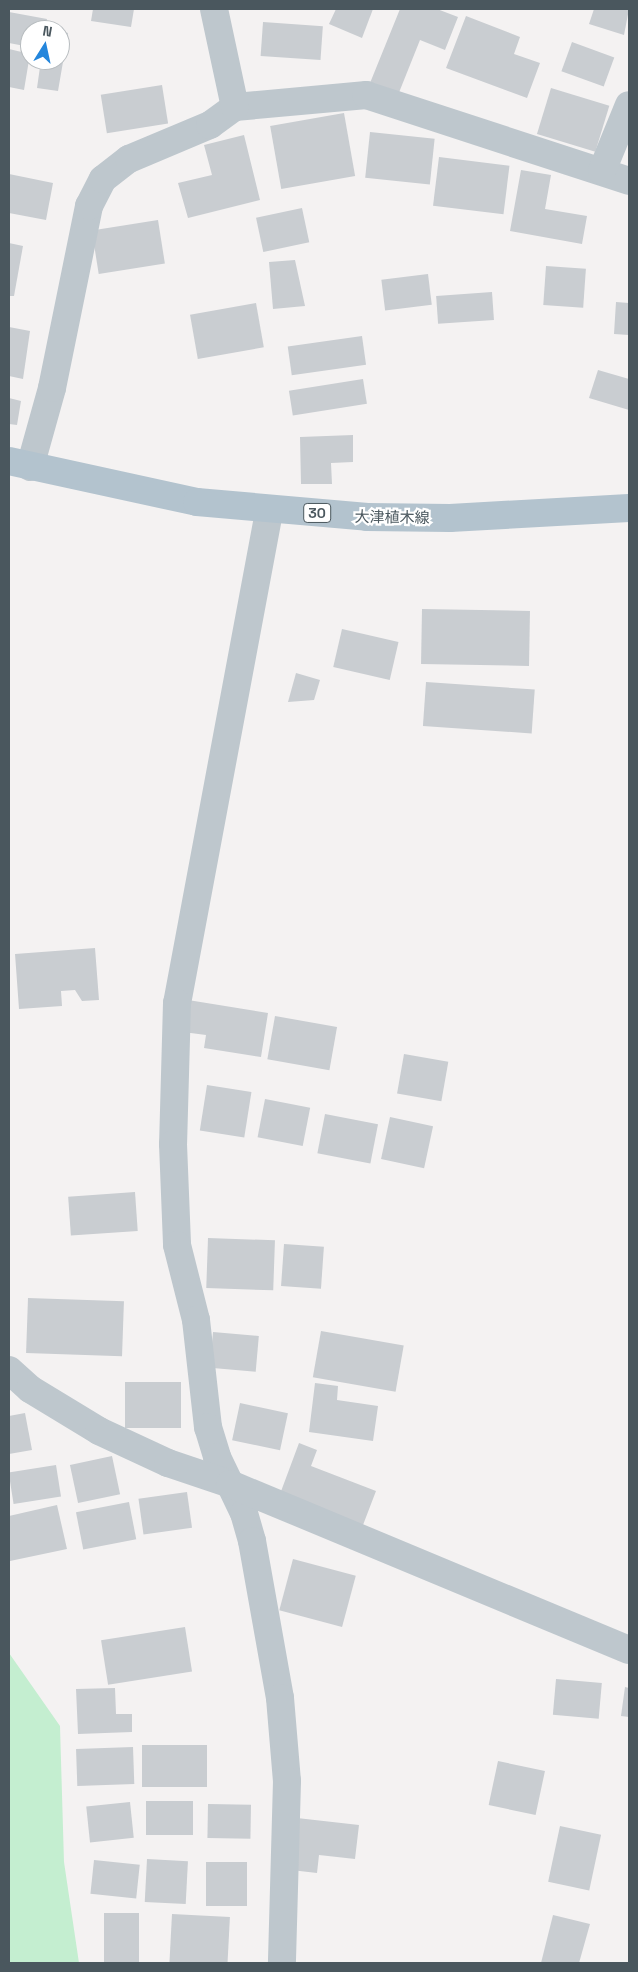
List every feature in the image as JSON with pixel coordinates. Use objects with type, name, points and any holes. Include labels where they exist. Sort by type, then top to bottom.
[{"type":"main road","name":"大津植木線","points":[[19,464],[197,502],[367,517],[422,518],[629,508]]},
{"type":"street","points":[[214,9],[235,107]]},
{"type":"street","points":[[19,464],[52,388],[89,206],[103,179],[129,159],[210,125],[235,107],[366,95],[516,146],[602,171],[629,181]]},
{"type":"street","points":[[602,171],[629,105]]},
{"type":"street","points":[[260,508],[269,512],[177,1003],[173,1144],[177,1245],[196,1320],[208,1427],[217,1457],[230,1484],[252,1541],[287,1750],[282,1963]]},
{"type":"street","points":[[9,1370],[30,1389],[99,1431],[168,1463],[230,1484],[629,1650]]},
{"type":"green space","points":[[9,1653],[60,1726],[64,1862],[79,1963],[9,1963]]},
{"type":"building","points":[[93,9],[134,9],[131,27],[91,21]]},
{"type":"building","points":[[336,9],[373,9],[362,38],[329,24]]},
{"type":"building","points":[[400,9],[437,9],[458,17],[445,50],[420,40],[398,95],[370,83]]},
{"type":"building","points":[[594,9],[629,9],[624,35],[589,24]]},
{"type":"building","points":[[9,12],[47,19],[20,20],[20,45],[9,43]]},
{"type":"building","points":[[466,16],[520,37],[514,54],[540,63],[527,98],[446,68]]},
{"type":"building","points":[[263,22],[323,26],[320,60],[261,56]]},
{"type":"building","points":[[572,42],[614,57],[604,87],[561,71]]},
{"type":"building","points":[[9,49],[20,52],[20,70],[27,70],[24,90],[9,87]]},
{"type":"building","points":[[40,70],[62,70],[58,91],[37,88]]},
{"type":"building","points":[[162,85],[168,124],[107,133],[101,95]]},
{"type":"building","points":[[551,88],[609,106],[595,152],[537,134]]},
{"type":"building","points":[[344,113],[355,176],[281,189],[270,126]]},
{"type":"building","points":[[370,132],[435,139],[430,185],[365,178]]},
{"type":"building","points":[[244,135],[260,200],[188,218],[178,183],[212,175],[204,145]]},
{"type":"building","points":[[439,157],[509,166],[503,214],[433,206]]},
{"type":"building","points":[[521,170],[551,175],[545,209],[587,216],[582,244],[510,231]]},
{"type":"building","points":[[9,174],[53,183],[46,220],[9,213]]},
{"type":"building","points":[[302,208],[309,242],[263,252],[256,218]]},
{"type":"building","points":[[158,220],[165,263],[99,274],[92,230]]},
{"type":"building","points":[[9,243],[23,246],[14,296],[9,296]]},
{"type":"building","points":[[295,260],[305,306],[273,309],[269,262]]},
{"type":"building","points":[[546,266],[586,269],[583,308],[543,305]]},
{"type":"building","points":[[428,274],[432,305],[385,310],[381,280]]},
{"type":"building","points":[[492,292],[494,320],[438,324],[436,296]]},
{"type":"building","points":[[616,302],[629,303],[629,335],[614,334]]},
{"type":"building","points":[[256,303],[264,347],[198,359],[190,315]]},
{"type":"building","points":[[9,327],[30,331],[23,379],[9,376]]},
{"type":"building","points":[[362,336],[366,365],[292,375],[288,346]]},
{"type":"building","points":[[598,370],[629,379],[629,410],[589,398]]},
{"type":"building","points":[[363,379],[367,404],[293,415],[289,391]]},
{"type":"building","points":[[9,398],[21,401],[17,425],[9,424]]},
{"type":"building","points":[[353,435],[353,462],[331,463],[332,484],[301,484],[300,437]]},
{"type":"building","points":[[422,609],[530,611],[529,666],[421,664]]},
{"type":"building","points":[[342,629],[399,642],[390,680],[333,667]]},
{"type":"building","points":[[296,673],[320,680],[314,700],[288,702]]},
{"type":"building","points":[[426,682],[535,690],[532,733],[423,726]]},
{"type":"building","points":[[95,948],[99,1000],[82,1001],[75,990],[61,991],[62,1006],[19,1009],[15,954]]},
{"type":"building","points":[[188,1000],[268,1013],[261,1057],[204,1048],[206,1035],[183,1032]]},
{"type":"building","points":[[275,1016],[337,1027],[329,1070],[267,1059]]},
{"type":"building","points":[[404,1054],[448,1062],[441,1101],[397,1093]]},
{"type":"building","points":[[207,1085],[251,1092],[244,1137],[200,1130]]},
{"type":"building","points":[[265,1099],[310,1108],[303,1146],[258,1137]]},
{"type":"building","points":[[325,1114],[378,1124],[370,1164],[317,1153]]},
{"type":"building","points":[[390,1117],[433,1126],[424,1168],[381,1159]]},
{"type":"building","points":[[135,1192],[138,1231],[71,1236],[68,1197]]},
{"type":"building","points":[[208,1238],[275,1240],[273,1290],[206,1288]]},
{"type":"building","points":[[284,1244],[324,1247],[321,1289],[281,1286]]},
{"type":"building","points":[[28,1298],[124,1301],[122,1356],[26,1353]]},
{"type":"building","points":[[321,1331],[404,1346],[396,1392],[313,1377]]},
{"type":"building","points":[[213,1332],[259,1336],[256,1372],[210,1368]]},
{"type":"building","points":[[125,1382],[181,1382],[181,1428],[125,1428]]},
{"type":"building","points":[[315,1383],[338,1386],[337,1400],[378,1406],[373,1441],[309,1432]]},
{"type":"building","points":[[240,1403],[288,1413],[280,1450],[232,1440]]},
{"type":"building","points":[[25,1413],[32,1450],[9,1454],[9,1416]]},
{"type":"building","points":[[299,1443],[317,1450],[311,1466],[376,1491],[363,1525],[280,1494]]},
{"type":"building","points":[[112,1456],[120,1494],[78,1503],[70,1465]]},
{"type":"building","points":[[56,1465],[61,1497],[14,1504],[9,1472]]},
{"type":"building","points":[[187,1492],[192,1528],[143,1534],[138,1499]]},
{"type":"building","points":[[129,1502],[136,1539],[83,1550],[76,1512]]},
{"type":"building","points":[[57,1505],[67,1549],[10,1561],[9,1516]]},
{"type":"building","points":[[293,1559],[356,1576],[342,1627],[279,1610]]},
{"type":"building","points":[[185,1627],[192,1671],[108,1685],[101,1640]]},
{"type":"building","points":[[556,1679],[602,1683],[599,1719],[553,1715]]},
{"type":"building","points":[[625,1687],[629,1688],[629,1717],[621,1716]]},
{"type":"building","points":[[115,1688],[116,1714],[132,1714],[132,1732],[78,1734],[76,1689]]},
{"type":"building","points":[[142,1745],[207,1745],[207,1787],[142,1787]]},
{"type":"building","points":[[133,1747],[134,1784],[77,1786],[76,1749]]},
{"type":"building","points":[[498,1761],[545,1771],[536,1815],[489,1805]]},
{"type":"building","points":[[146,1801],[193,1801],[193,1835],[146,1835]]},
{"type":"building","points":[[130,1802],[134,1838],[90,1842],[86,1807]]},
{"type":"building","points":[[208,1804],[251,1805],[250,1839],[207,1838]]},
{"type":"building","points":[[297,1818],[359,1825],[355,1859],[319,1855],[317,1873],[291,1870]]},
{"type":"building","points":[[560,1826],[601,1835],[589,1890],[548,1882]]},
{"type":"building","points":[[147,1859],[188,1861],[186,1904],[145,1902]]},
{"type":"building","points":[[94,1860],[140,1865],[136,1899],[90,1894]]},
{"type":"building","points":[[206,1862],[247,1862],[247,1906],[206,1906]]},
{"type":"building","points":[[104,1913],[139,1913],[139,1963],[104,1963]]},
{"type":"building","points":[[172,1914],[230,1917],[228,1963],[169,1963]]},
{"type":"building","points":[[553,1915],[590,1924],[579,1963],[541,1963]]}]
